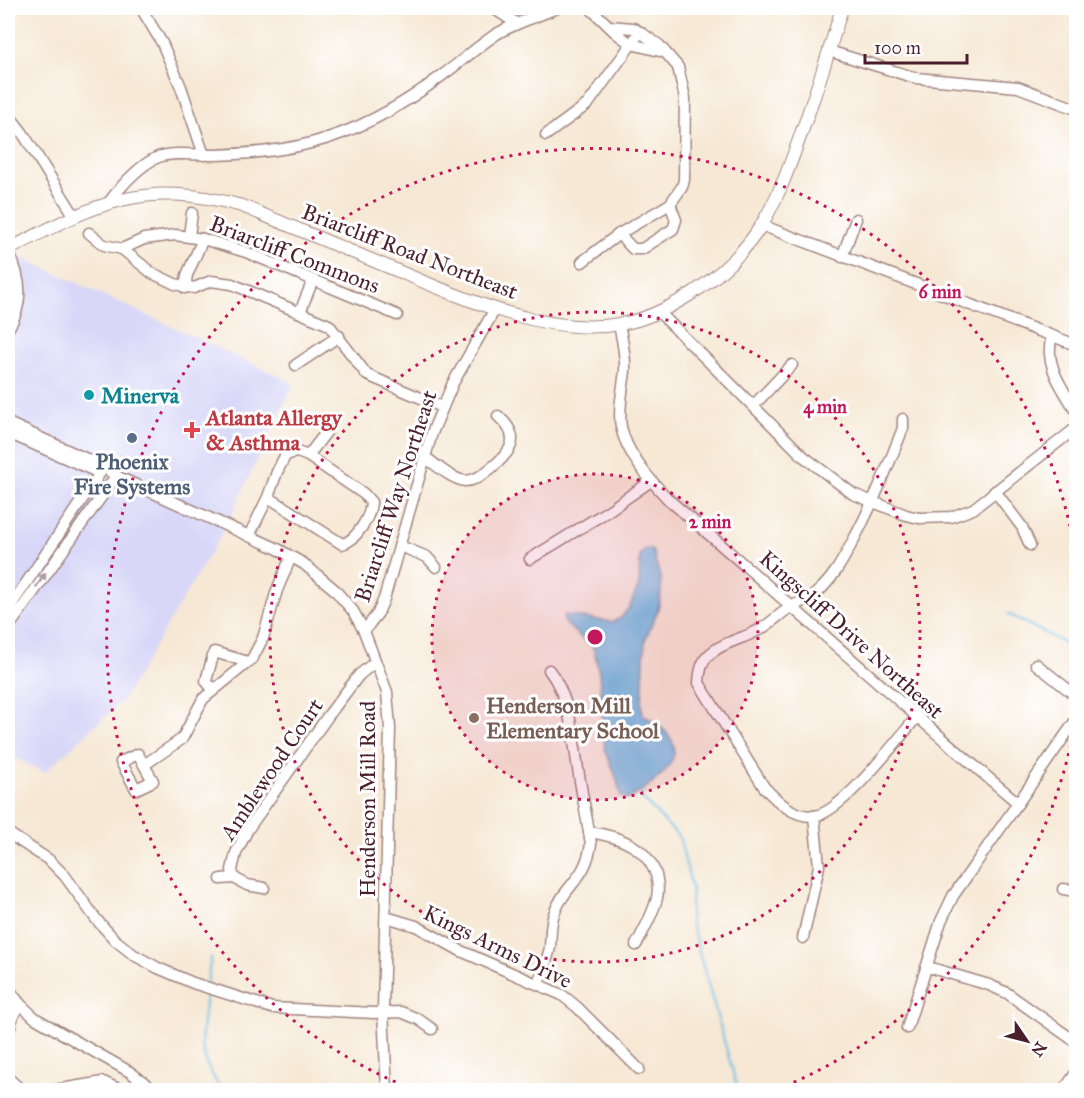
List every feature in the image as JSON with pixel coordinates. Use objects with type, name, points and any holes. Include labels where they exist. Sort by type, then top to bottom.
[{"type":"main road","name":"Briarcliff Road Northeast","points":[[8,251],[74,215],[110,201],[142,195],[172,194],[218,199],[242,206],[495,309],[521,317],[566,324],[591,326],[619,324],[659,312],[699,289],[749,242],[761,225],[783,186],[842,8]]},
{"type":"street","points":[[141,8],[162,43],[204,155]]},
{"type":"street","points":[[493,8],[516,23]]},
{"type":"street","points":[[110,201],[119,189],[156,158],[164,155],[204,155],[291,147],[309,144],[346,132],[406,99],[494,36],[516,23],[557,8]]},
{"type":"street","points":[[590,8],[632,44],[666,53]]},
{"type":"street","points":[[582,262],[619,234],[670,204],[684,180],[685,99],[678,67],[659,45],[640,32],[633,28],[609,26]]},
{"type":"street","points":[[546,135],[588,104],[640,32]]},
{"type":"street","points":[[829,51],[916,78],[1018,87],[1077,109]]},
{"type":"street","points":[[8,114],[74,215]]},
{"type":"street","points":[[619,234],[633,249],[642,249],[673,229],[676,220],[670,204]]},
{"type":"street","points":[[189,236],[192,213]]},
{"type":"street","points":[[842,257],[856,219]]},
{"type":"street","points":[[761,225],[1077,345]]},
{"type":"street","points":[[88,233],[104,244],[122,249],[152,273],[191,290],[218,280],[329,325],[367,375],[442,407]]},
{"type":"street","name":"Briarcliff Commons","points":[[122,249],[144,238],[175,235],[203,239],[233,247],[397,315]]},
{"type":"street","points":[[191,290],[187,275],[203,239]]},
{"type":"street","points":[[8,251],[21,291],[17,312],[8,329]]},
{"type":"street","points":[[300,312],[313,280]]},
{"type":"street","name":"Briarcliff Way Northeast","points":[[364,631],[378,613],[442,407],[495,309]]},
{"type":"street","points":[[659,312],[803,456],[853,494],[917,518],[951,517],[973,509],[1077,428]]},
{"type":"street","name":"Kingscliff Drive Northeast","points":[[619,324],[624,346],[625,367],[621,428],[628,448],[651,481],[669,500],[793,606],[916,718],[1018,803]]},
{"type":"street","points":[[296,365],[339,336]]},
{"type":"street","points":[[1052,336],[1049,357],[1056,376],[1077,411]]},
{"type":"street","points":[[753,406],[792,365]]},
{"type":"street","points":[[425,457],[458,479],[469,483],[507,455],[512,447],[507,424],[498,416]]},
{"type":"street","points":[[903,419],[903,428],[874,502],[838,570],[812,597],[793,606],[776,621],[709,654],[699,674],[699,683],[764,787],[778,801],[803,815],[822,814],[850,794],[916,718]]},
{"type":"street","name":"Henderson Mill Road","points":[[8,423],[304,564],[334,589],[353,611],[364,631],[387,692],[390,728],[383,1011],[387,1090]]},
{"type":"street","points":[[308,456],[327,430]]},
{"type":"street","name":"Henderson Mill Road","points":[[8,433],[103,470]]},
{"type":"street","points":[[249,536],[285,456],[297,452],[308,456],[371,502],[369,515],[351,546],[332,539],[268,497]]},
{"type":"street","points":[[8,610],[103,470]]},
{"type":"street","points":[[8,628],[116,476]]},
{"type":"street","points":[[530,559],[608,511],[651,481]]},
{"type":"street","points":[[994,491],[1022,527],[1030,545]]},
{"type":"street","points":[[400,546],[427,557],[436,567]]},
{"type":"street","points":[[144,765],[183,739],[203,699],[248,662],[261,644],[277,590],[291,557]]},
{"type":"street","points":[[215,688],[206,681],[214,652],[248,662]]},
{"type":"street","name":"Amblewood Court","points":[[264,888],[246,885],[234,878],[232,870],[248,829],[359,675],[375,662]]},
{"type":"street","points":[[1036,664],[1077,696]]},
{"type":"street","points":[[538,984],[550,950],[553,915],[589,860],[591,844],[566,706],[555,678],[549,670]]},
{"type":"street","points":[[907,1028],[941,921],[953,896],[1077,720]]},
{"type":"street","points":[[803,938],[819,866],[814,816]]},
{"type":"street","points":[[589,832],[608,835],[634,846],[647,857],[654,870],[659,884],[658,896],[636,945]]},
{"type":"street","points":[[8,833],[49,860],[65,876],[96,919],[115,940],[134,955],[158,968],[193,983],[272,1008],[374,1013],[401,1012],[418,1019],[432,1029]]},
{"type":"street","points":[[221,879],[234,878]]},
{"type":"street","points":[[1063,889],[1077,891]]},
{"type":"street","name":"Kings Arms Drive","points":[[386,917],[416,926],[461,951],[562,995],[639,1069]]},
{"type":"street","points":[[928,967],[989,985],[1007,993],[1077,1042]]},
{"type":"street","points":[[8,988],[35,1018],[130,1072],[154,1090]]},
{"type":"street","points":[[8,1034],[13,1016],[20,1004]]},
{"type":"street","points":[[103,1082],[116,1065]]},
{"type":"street","points":[[1064,1090],[1077,1074]]},
{"type":"street","points":[[8,1078],[21,1090]]},
{"type":"street","points":[[55,1090],[103,1082],[121,1090]]},
{"type":"shaded area","points":[[8,251],[294,383],[226,526],[123,700],[45,772],[8,755]]},
{"type":"water","points":[[646,549],[653,552],[661,580],[661,593],[658,610],[645,640],[643,715],[660,727],[670,738],[674,749],[672,759],[666,769],[629,799],[621,797],[605,749],[599,673],[593,648],[566,624],[563,618],[565,615],[612,622],[621,618],[630,606],[639,585],[640,555]]},
{"type":"waterway","points":[[1008,614],[1076,649]]},
{"type":"waterway","points":[[639,792],[679,837],[692,888],[690,920],[738,1090]]},
{"type":"waterway","points":[[207,984],[211,957]]},
{"type":"waterway","points":[[206,992],[201,1044],[207,1065],[221,1090]]},
{"type":"place","name":"Minerva","points":[[89,395]]},
{"type":"place","name":"Atlanta Allergy & Asthma","points":[[192,430]]},
{"type":"place","name":"Phoenix Fire Systems","points":[[132,438]]},
{"type":"place","name":"Henderson Mill Elementary School","points":[[474,718]]}]
